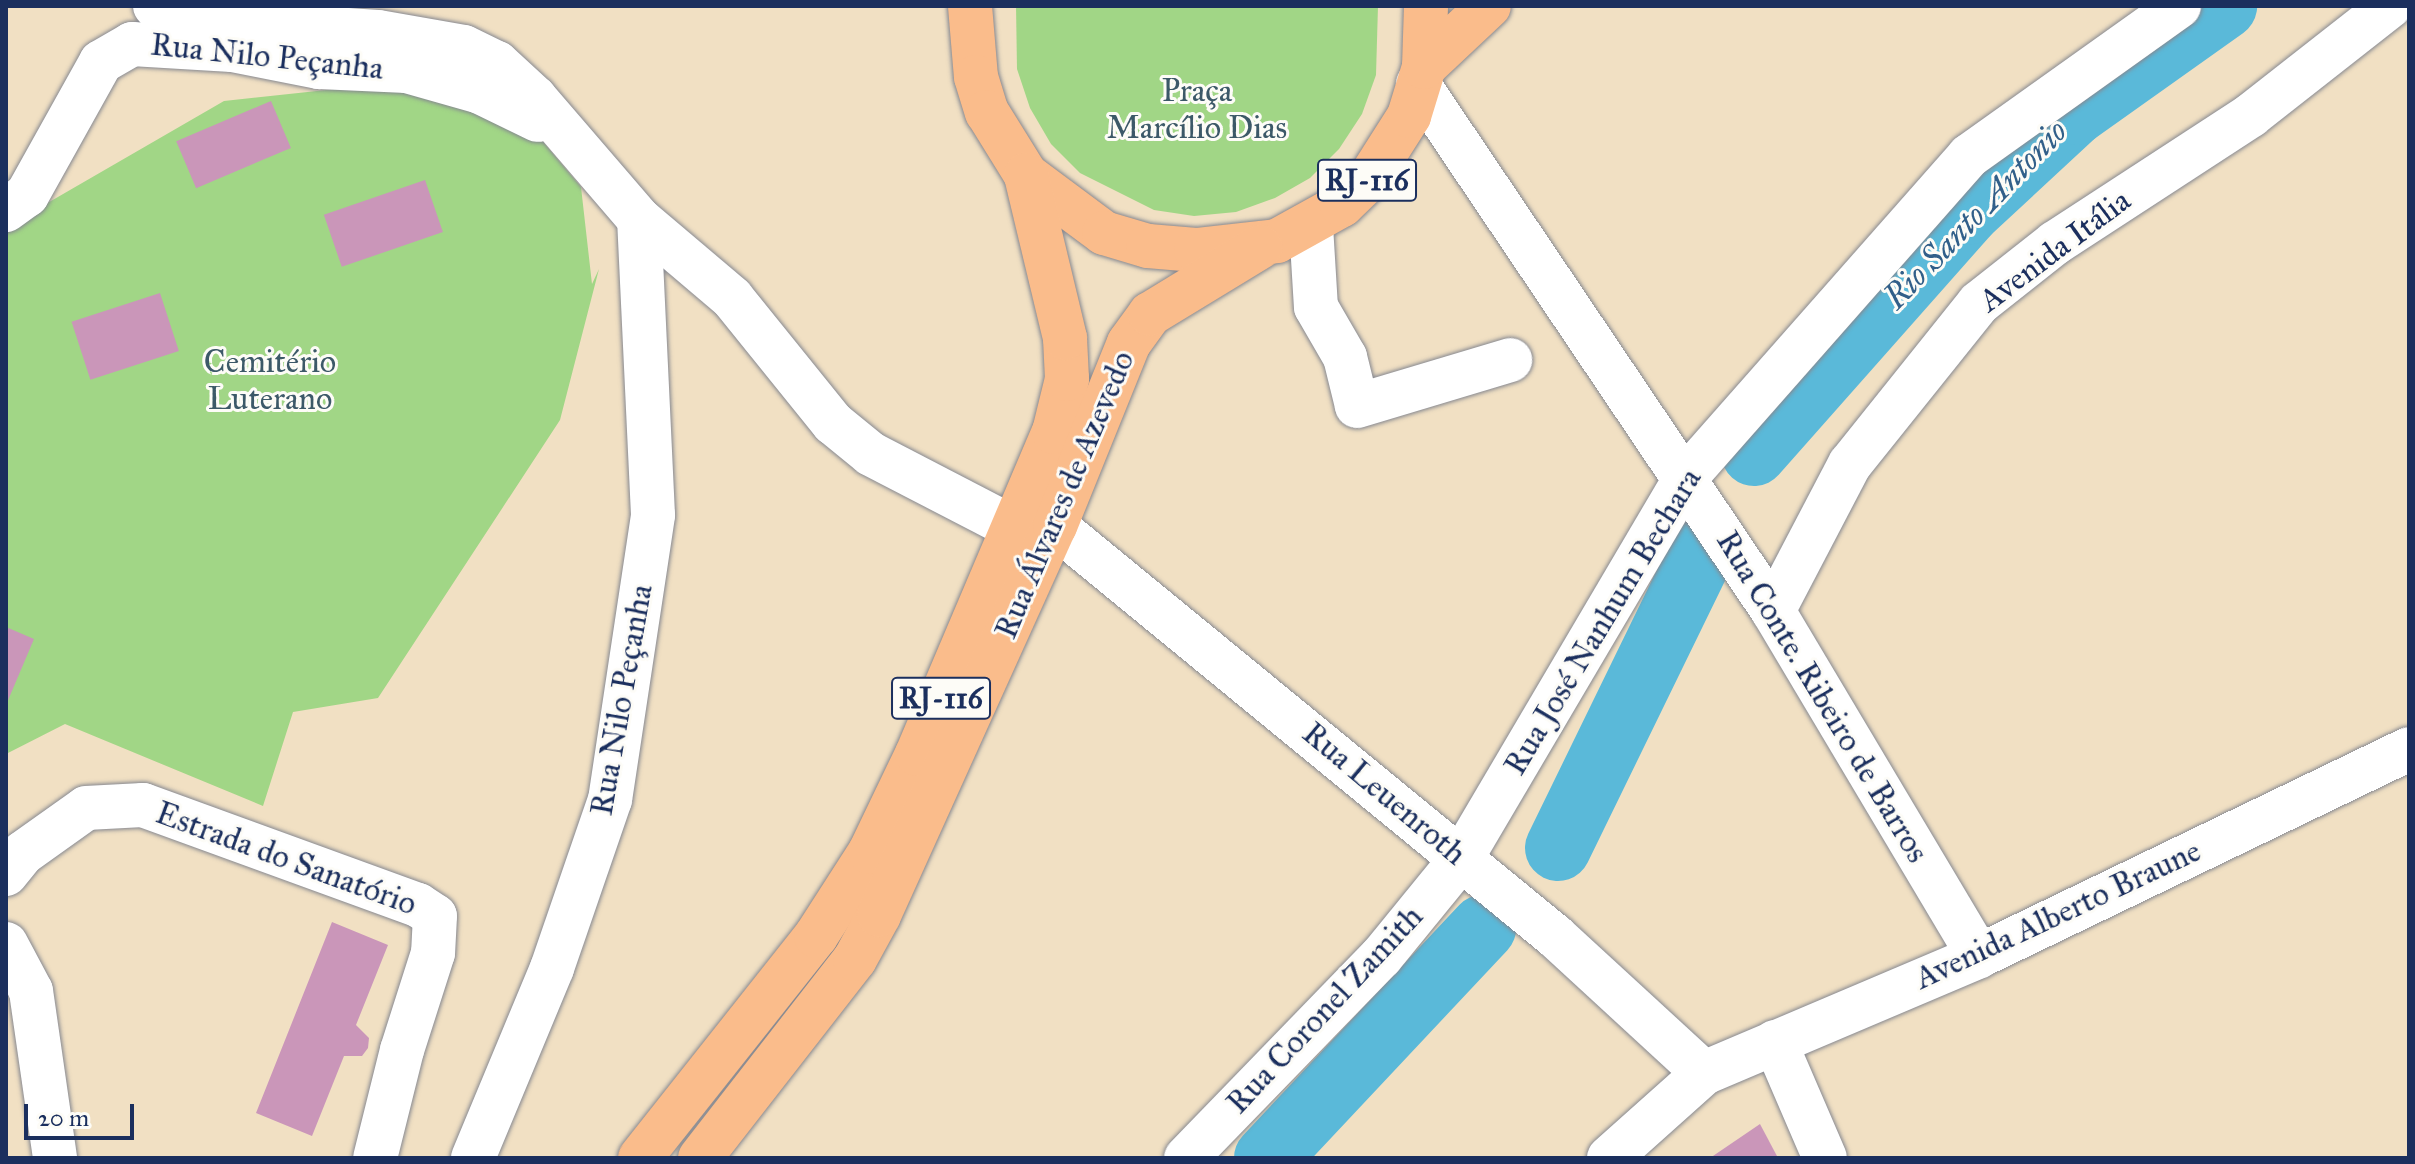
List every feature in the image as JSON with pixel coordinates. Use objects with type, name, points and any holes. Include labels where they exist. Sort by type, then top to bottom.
[{"type":"main road","name":"RJ-116","points":[[970,6],[974,65],[987,112],[1026,175],[1104,233],[1172,248],[1260,247],[1311,226],[1369,179],[1397,138],[1421,76],[1426,6]]},
{"type":"main road","name":"RJ-116","points":[[1421,76],[1489,6]]},
{"type":"main road","name":"Rua Álvares de Azevedo","points":[[700,1158],[861,948],[1034,526],[1067,379],[1065,338],[1026,175]]},
{"type":"main road","name":"Rua Álvares de Azevedo","points":[[640,1158],[816,936],[870,852],[1034,526],[1150,314],[1260,247]]},
{"type":"street","name":"Rua Nilo Peçanha","points":[[155,6],[197,20],[378,32],[464,47],[497,63],[535,98],[558,129],[639,219],[732,298],[833,423],[871,454],[1034,526]]},
{"type":"street","name":"Rua José Nanhum Bechara","points":[[1476,872],[1686,477],[1969,156],[2179,6]]},
{"type":"street","name":"Avenida Itália","points":[[1773,611],[1850,464],[1979,303],[2055,243],[2251,115],[2390,6]]},
{"type":"street","name":"Rua Nilo Peçanha","points":[[6,210],[27,195],[101,62],[132,44],[232,50],[319,67],[407,71],[480,92],[558,129]]},
{"type":"street","name":"Rua Conte. Ribeiro de Barros","points":[[1421,76],[1773,611],[1979,956]]},
{"type":"street","name":"Rua Nilo Peçanha","points":[[473,1158],[552,968],[610,800],[653,515],[639,219]]},
{"type":"street","points":[[1311,226],[1316,307],[1345,357],[1357,406],[1510,360]]},
{"type":"street","name":"Rua Leuenroth","points":[[1034,526],[1556,937],[1704,1073]]},
{"type":"street","name":"Avenida Alberto Braune","points":[[1609,1158],[1704,1073],[1979,956],[2409,749]]},
{"type":"street","name":"Estrada do Sanatório","points":[[6,874],[23,853],[86,808],[143,805],[418,905],[435,916],[433,953],[375,1158]]},
{"type":"street","name":"Rua Coronel Zamith","points":[[1186,1158],[1381,957],[1476,872]]},
{"type":"street","points":[[6,944],[31,991],[55,1158]]},
{"type":"street","points":[[1775,1042],[1825,1158]]},
{"type":"green space","name":"Praça Marcílio Dias","points":[[1016,6],[1378,6],[1376,75],[1362,114],[1339,149],[1310,178],[1275,198],[1236,212],[1194,216],[1154,210],[1080,173],[1051,144],[1030,108],[1017,69]]},
{"type":"green space","name":"Cemitério Luterano","points":[[382,84],[523,118],[581,187],[592,284],[599,269],[560,420],[378,698],[293,712],[263,806],[65,724],[6,754],[6,227],[224,101]]},
{"type":"building","points":[[271,101],[291,148],[196,188],[176,141]]},
{"type":"building","points":[[425,180],[443,232],[342,267],[324,215]]},
{"type":"building","points":[[160,293],[179,351],[90,380],[72,322]]},
{"type":"building","points":[[6,627],[34,639],[6,705]]},
{"type":"building","points":[[332,922],[388,945],[356,1025],[369,1038],[368,1048],[362,1056],[344,1056],[312,1136],[256,1113]]},
{"type":"building","points":[[1760,1124],[1778,1158],[1710,1158]]},
{"type":"waterway","name":"Rio Santo Antonio","points":[[1754,453],[1967,212],[2075,112],[2224,6]]},
{"type":"waterway","name":"Rio Santo Antonio","points":[[1558,848],[1707,543]]},
{"type":"waterway","name":"Rio Santo Antonio","points":[[1267,1158],[1483,928]]}]
